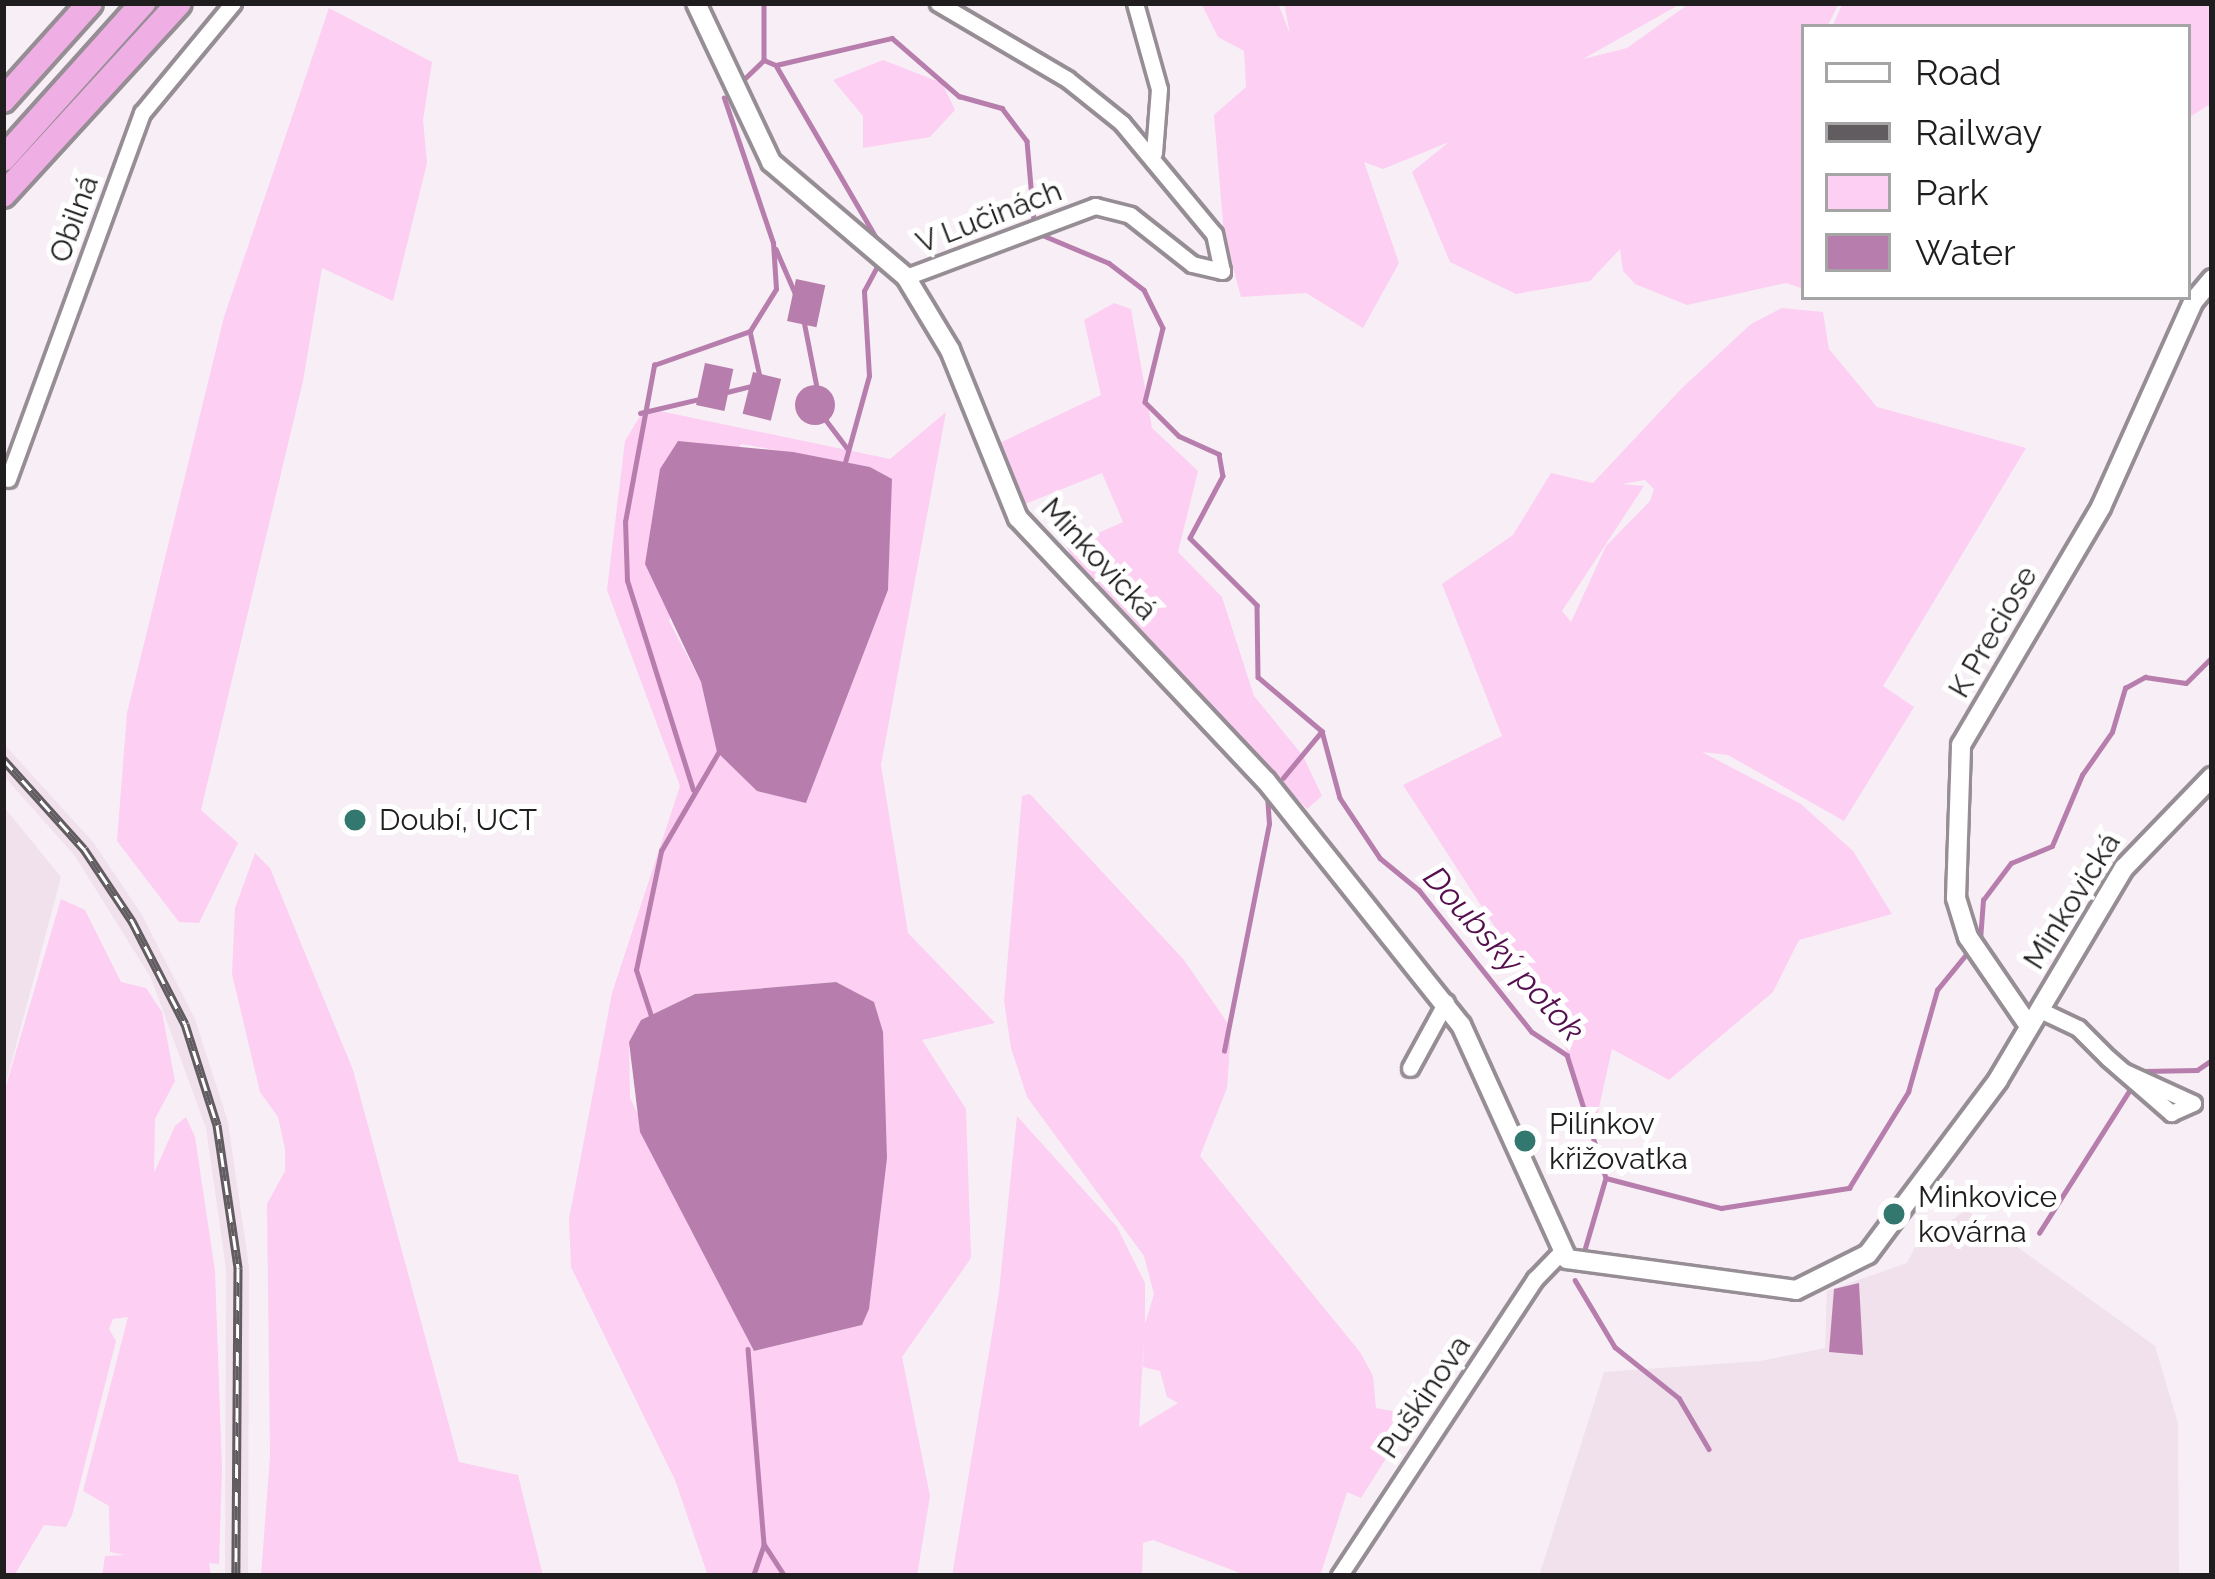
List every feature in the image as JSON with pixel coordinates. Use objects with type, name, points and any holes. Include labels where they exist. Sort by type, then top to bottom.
[{"type":"highway","points":[[3,100],[90,3]]},
{"type":"highway","points":[[3,159],[143,3]]},
{"type":"highway","points":[[3,195],[179,3]]},
{"type":"street","name":"Obilná","points":[[8,479],[142,113],[233,3]]},
{"type":"street","name":"Minkovická","points":[[696,3],[771,162],[906,277],[950,350],[1018,518],[1266,781],[1445,1002],[1476,1049],[1560,1253],[1591,1267],[1811,1288],[1882,1242],[2035,1018],[2131,858],[2212,777]]},
{"type":"street","name":"V Lučinách","points":[[906,277],[1095,206],[1130,215],[1192,264],[1222,271],[1214,234],[1154,154],[1067,80],[938,3]]},
{"type":"street","points":[[1135,3],[1159,89],[1154,154]]},
{"type":"street","name":"K Preciose","points":[[2035,1018],[1974,946],[1956,898],[1961,746],[2101,507],[2193,302],[2212,279]]},
{"type":"street","points":[[1410,1068],[1445,1002]]},
{"type":"street","name":"Minkovická","points":[[2035,1018],[2078,1028],[2123,1071]]},
{"type":"street","name":"Puškinova","points":[[1339,1576],[1535,1279],[1560,1253]]},
{"type":"shaded area","points":[[3,743],[93,842],[142,915],[195,1019],[228,1122],[249,1267],[248,1576],[225,1576],[226,1269],[206,1128],[151,978],[75,856],[3,775]]},
{"type":"shaded area","points":[[3,806],[61,877],[3,1094]]},
{"type":"shaded area","points":[[1966,1210],[2155,1346],[2178,1423],[2179,1576],[1539,1576],[1604,1372],[1760,1361],[1825,1348],[1827,1291],[1907,1263],[1915,1247]]},
{"type":"green space","points":[[1201,3],[1278,3],[1290,34],[1284,3],[1682,3],[1583,59],[1627,48],[1690,3],[1839,3],[1828,24],[1801,24],[1801,288],[1786,283],[1687,305],[1635,284],[1623,271],[1620,249],[1590,281],[1516,294],[1450,262],[1412,172],[1449,142],[1383,169],[1364,162],[1399,263],[1363,328],[1306,293],[1241,297],[1224,234],[1214,115],[1246,87],[1244,51],[1218,37]]},
{"type":"green space","points":[[1843,3],[2212,3],[2212,103],[2191,116],[2191,24],[1833,24]]},
{"type":"green space","points":[[329,8],[432,62],[423,120],[427,163],[393,301],[322,268],[303,381],[201,810],[238,843],[199,923],[179,922],[117,841],[127,713],[224,317]]},
{"type":"green space","points":[[883,60],[942,83],[955,110],[930,137],[863,148],[863,116],[833,80]]},
{"type":"green space","points":[[1114,303],[1131,309],[1152,428],[1198,471],[1178,552],[1222,597],[1254,696],[1303,756],[1322,796],[1307,809],[1076,567],[1067,547],[1123,522],[1102,473],[1025,504],[995,445],[1101,395],[1084,320]]},
{"type":"green space","points":[[1782,308],[1823,312],[1829,349],[1877,407],[2026,448],[1883,686],[1914,707],[1844,821],[1728,755],[1702,752],[1801,804],[1853,851],[1892,914],[1799,940],[1773,992],[1669,1080],[1612,1049],[1594,1130],[1557,1023],[1403,785],[1502,736],[1442,584],[1513,535],[1551,473],[1593,483],[1682,388],[1751,324]],"holes":[[[1645,480],[1654,489],[1650,501],[1606,546],[1571,622],[1562,611],[1644,486],[1622,484]]]},
{"type":"green space","points":[[645,408],[890,459],[946,412],[881,765],[908,933],[995,1023],[922,1040],[966,1109],[971,1258],[902,1357],[930,1496],[917,1576],[708,1576],[675,1480],[571,1267],[569,1219],[612,993],[680,786],[607,590],[625,441]],"holes":[[[741,444],[870,467],[891,479],[888,590],[806,802],[718,752],[701,682],[669,621]],[[836,982],[862,1325],[754,1351],[630,1098],[629,1042],[641,1020],[695,994]]]},
{"type":"green space","points":[[1030,794],[1184,960],[1231,1028],[1227,1088],[1200,1156],[1360,1352],[1373,1376],[1376,1408],[1425,1417],[1390,1452],[1361,1498],[1347,1492],[1320,1576],[1248,1576],[1153,1540],[1143,1543],[1142,1576],[952,1576],[999,1292],[1017,1116],[1117,1227],[1145,1283],[1145,1324],[1154,1294],[1144,1256],[1027,1097],[1011,1048],[1004,1001],[1022,796]],"holes":[[[1144,1338],[1143,1367],[1160,1371],[1167,1397],[1178,1403],[1139,1427]]]},
{"type":"green space","points":[[255,853],[270,868],[353,1070],[459,1462],[518,1475],[543,1576],[261,1576],[270,1456],[267,1204],[285,1171],[285,1149],[278,1117],[260,1092],[232,974],[235,908]]},
{"type":"green space","points":[[61,899],[85,910],[121,982],[146,988],[162,1012],[175,1081],[155,1119],[154,1173],[175,1126],[186,1117],[195,1137],[215,1271],[222,1469],[219,1564],[209,1563],[211,1576],[102,1576],[105,1556],[125,1555],[110,1552],[109,1506],[83,1491],[128,1317],[113,1319],[109,1329],[116,1341],[72,1515],[66,1527],[44,1525],[14,1576],[3,1576],[3,1096]]},
{"type":"water","points":[[796,279],[825,285],[816,327],[787,321]]},
{"type":"water","points":[[705,363],[733,369],[724,411],[696,405]]},
{"type":"water","points":[[753,372],[781,379],[771,421],[743,414]]},
{"type":"water","points":[[815,385],[829,391],[835,405],[829,419],[815,425],[801,419],[795,405],[801,391]]},
{"type":"water","points":[[678,441],[793,452],[870,467],[892,479],[888,590],[806,803],[757,791],[717,752],[701,682],[645,564],[660,469]]},
{"type":"water","points":[[836,982],[874,1002],[883,1032],[887,1158],[869,1309],[862,1325],[754,1351],[640,1132],[629,1042],[641,1020],[695,994]]},
{"type":"water","points":[[1859,1283],[1863,1355],[1829,1352],[1834,1289]]},
{"type":"waterway","name":"Doubský potok","points":[[764,3],[764,60],[776,65],[892,38],[959,96],[1002,108],[1027,141],[1034,221]]},
{"type":"waterway","points":[[739,84],[764,60]]},
{"type":"waterway","points":[[777,67],[880,244]]},
{"type":"waterway","points":[[693,790],[627,581],[625,522],[654,365],[750,331],[776,289],[773,243],[724,98]]},
{"type":"waterway","name":"Doubský potok","points":[[1040,234],[1109,263],[1144,290],[1163,328],[1145,402],[1179,436],[1219,454],[1223,476],[1190,538],[1257,605],[1258,677],[1322,731],[1340,798],[1380,858],[1419,890],[1532,1032],[1567,1055],[1606,1178],[1721,1208],[1849,1188],[1908,1092],[1937,990],[1968,952]]},
{"type":"waterway","points":[[776,249],[795,293]]},
{"type":"waterway","points":[[844,466],[869,376],[864,291],[877,267]]},
{"type":"waterway","points":[[804,321],[817,387]]},
{"type":"waterway","points":[[750,331],[760,377]]},
{"type":"waterway","points":[[727,392],[751,386]]},
{"type":"waterway","points":[[640,413],[699,399]]},
{"type":"waterway","points":[[826,420],[848,449]]},
{"type":"waterway","name":"Doubský potok","points":[[1980,940],[1983,900],[2011,863],[2052,846],[2082,775],[2112,732],[2125,688],[2145,677],[2186,683],[2212,657]]},
{"type":"waterway","points":[[1283,778],[1321,732]]},
{"type":"waterway","points":[[651,1016],[636,970],[661,851],[721,748]]},
{"type":"waterway","points":[[1224,1051],[1269,824],[1267,798]]},
{"type":"waterway","points":[[2144,1071],[2197,1070],[2212,1060]]},
{"type":"waterway","points":[[2039,1233],[2133,1085]]},
{"type":"waterway","points":[[1583,1255],[1605,1180]]},
{"type":"waterway","points":[[1575,1280],[1615,1347],[1679,1398],[1709,1449]]},
{"type":"waterway","points":[[748,1349],[764,1544],[785,1576]]},
{"type":"waterway","points":[[753,1576],[763,1547]]},
{"type":"railway","points":[[3,759],[84,849],[132,921],[185,1024],[217,1125],[238,1268],[236,1576]]},
{"type":"place","name":"Doubí, UCT","points":[[355,820]]},
{"type":"place","name":"Pilínkov křižovatka","points":[[1525,1141]]},
{"type":"place","name":"Minkovice kovárna","points":[[1894,1214]]}]
